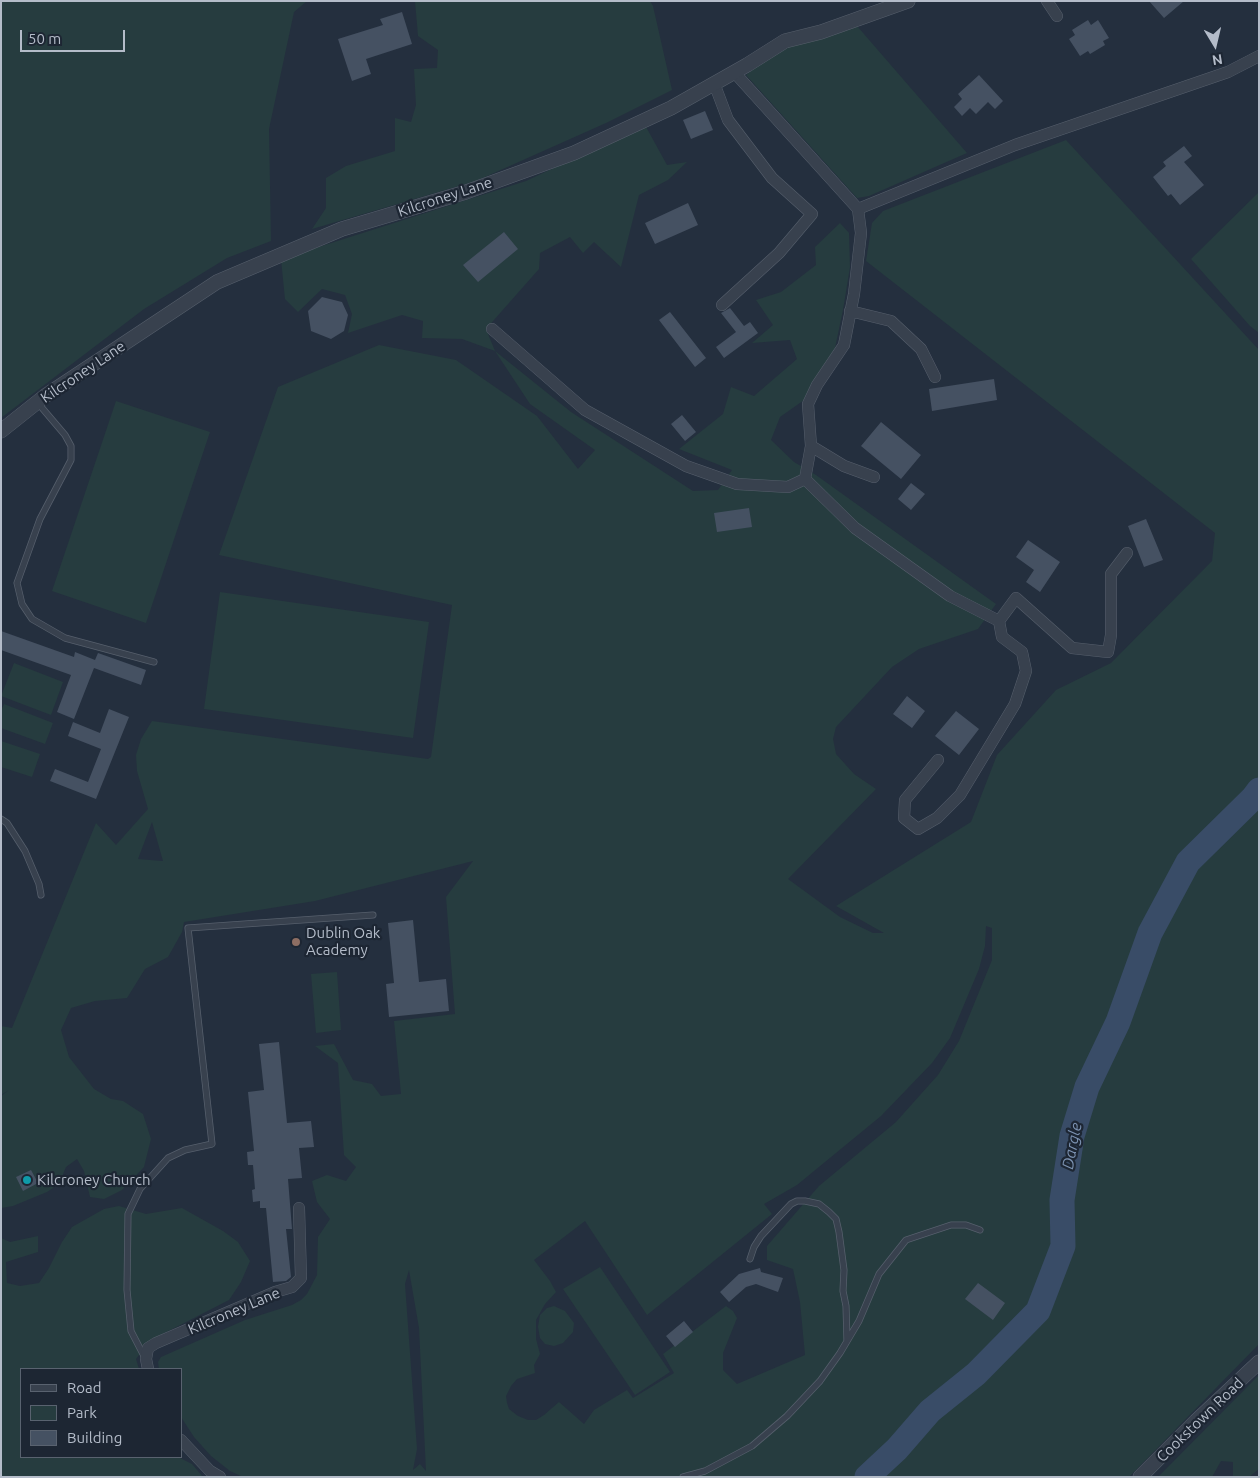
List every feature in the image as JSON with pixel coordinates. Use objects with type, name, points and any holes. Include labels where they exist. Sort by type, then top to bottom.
[{"type":"street","name":"Kilcroney Lane","points":[[1,431],[37,402],[217,282],[342,229],[466,192],[574,153],[671,108],[785,41],[821,32],[908,1]]},
{"type":"street","points":[[1048,1],[1057,16]]},
{"type":"street","points":[[858,210],[1014,145],[1228,72],[1259,56]]},
{"type":"street","points":[[734,72],[858,210],[861,233],[844,345],[817,385],[808,404],[811,446],[804,479]]},
{"type":"street","points":[[714,83],[728,120],[772,178],[812,214],[779,253],[722,305]]},
{"type":"street","points":[[850,311],[891,321],[921,349],[935,377]]},
{"type":"street","points":[[492,329],[585,410],[686,466],[737,484],[788,487],[804,479]]},
{"type":"street","points":[[811,446],[844,466],[874,478]]},
{"type":"street","points":[[804,479],[856,528],[950,596],[999,621]]},
{"type":"street","points":[[938,760],[904,800],[904,818],[918,829],[937,818],[960,794],[1015,704],[1026,671],[1022,652],[1002,638],[999,621],[1016,598],[1072,648],[1108,652],[1111,635],[1111,574],[1127,553]]},
{"type":"street","name":"Kilcroney Lane","points":[[147,1364],[148,1348],[156,1343],[275,1292],[292,1287],[301,1278],[300,1208]]},
{"type":"street","name":"Cookstown Road","points":[[1140,1477],[1259,1362]]},
{"type":"street","points":[[182,1441],[210,1471],[220,1477]]},
{"type":"lane","points":[[37,402],[65,435],[71,446],[71,460],[40,519],[17,583],[22,604],[32,619],[65,638],[154,662]]},
{"type":"lane","points":[[1,819],[7,823],[25,851],[39,884],[41,895]]},
{"type":"lane","points":[[147,1364],[131,1331],[127,1290],[128,1214],[140,1189],[168,1158],[186,1150],[212,1144],[188,928],[373,914]]},
{"type":"lane","points":[[750,1259],[754,1247],[761,1236],[791,1204],[805,1201],[819,1204],[829,1212],[836,1219],[839,1232],[844,1270],[847,1341]]},
{"type":"lane","points":[[683,1477],[705,1471],[759,1440],[787,1416],[820,1381],[859,1321],[879,1274],[906,1240],[951,1225],[966,1225],[980,1230]]},
{"type":"green space","points":[[1,1],[307,1],[294,12],[269,129],[271,241],[227,258],[144,309],[1,418]]},
{"type":"green space","points":[[415,1],[650,1],[653,6],[672,90],[606,123],[476,181],[312,229],[326,208],[326,178],[346,166],[395,151],[395,118],[411,122],[416,105],[414,69],[437,68],[438,50],[418,36]]},
{"type":"green space","points":[[851,19],[967,153],[869,196],[857,198],[746,75],[775,52]]},
{"type":"green space","points":[[645,125],[667,165],[687,162],[668,180],[639,195],[621,267],[594,242],[583,253],[570,237],[540,253],[539,269],[486,329],[495,351],[462,339],[422,338],[423,321],[402,315],[348,333],[352,314],[345,295],[322,289],[298,312],[285,299],[281,259],[526,181]]},
{"type":"green space","points":[[1066,140],[1259,350],[1259,1344],[1129,1477],[243,1477],[230,1471],[211,1456],[194,1437],[182,1419],[182,1368],[159,1368],[158,1362],[161,1357],[245,1320],[292,1305],[307,1294],[317,1275],[318,1237],[330,1219],[317,1202],[312,1181],[327,1175],[346,1181],[356,1167],[344,1155],[338,1063],[315,1046],[334,1044],[353,1080],[372,1084],[381,1096],[401,1094],[394,1021],[455,1014],[446,897],[473,861],[315,901],[184,922],[182,932],[168,957],[145,969],[127,998],[95,1001],[71,1008],[61,1030],[69,1057],[94,1089],[111,1099],[123,1101],[143,1114],[151,1139],[144,1167],[122,1190],[104,1199],[90,1197],[84,1171],[77,1159],[66,1167],[59,1184],[47,1192],[13,1206],[1,1208],[1,1096],[9,1090],[1,1095],[1,1026],[12,1028],[96,823],[116,845],[148,809],[137,771],[136,755],[141,739],[152,721],[428,759],[431,757],[452,605],[219,555],[278,387],[379,345],[456,360],[537,416],[578,469],[595,450],[530,404],[495,351],[571,412],[693,491],[718,490],[732,470],[679,449],[723,414],[731,387],[754,396],[797,359],[790,340],[752,343],[773,325],[756,300],[781,292],[816,265],[815,247],[840,223],[849,233],[850,267],[835,348],[807,398],[780,417],[771,440],[794,462],[816,475],[996,604],[978,629],[919,649],[892,667],[836,727],[833,739],[836,754],[854,774],[876,789],[788,879],[840,917],[873,933],[884,933],[836,906],[971,822],[997,755],[1056,690],[1111,663],[1212,561],[1215,533],[866,261],[872,223],[883,211]],"holes":[[[152,822],[163,861],[138,859]],[[986,926],[992,928],[992,960],[959,1041],[938,1075],[896,1122],[819,1186],[767,1246],[767,1260],[793,1269],[800,1302],[805,1355],[737,1384],[723,1370],[723,1353],[737,1318],[733,1311],[726,1306],[663,1354],[674,1373],[633,1398],[627,1390],[594,1410],[584,1424],[559,1402],[536,1420],[528,1420],[518,1416],[509,1409],[506,1396],[511,1386],[517,1379],[535,1373],[534,1365],[540,1354],[536,1339],[536,1320],[545,1304],[556,1292],[534,1260],[585,1221],[647,1315],[772,1214],[764,1204],[797,1185],[881,1116],[932,1063],[950,1038],[979,969],[985,946]],[[409,1270],[419,1328],[426,1471],[420,1464],[413,1470],[417,1449],[405,1284]]]},
{"type":"green space","points":[[1259,192],[1259,333],[1250,326],[1191,259]]},
{"type":"green space","points":[[116,401],[210,432],[146,623],[52,591]]},
{"type":"green space","points":[[220,592],[429,622],[413,738],[204,709]]},
{"type":"green space","points":[[14,663],[63,682],[51,715],[1,696]]},
{"type":"green space","points":[[4,704],[53,723],[45,744],[1,728],[1,711]]},
{"type":"green space","points":[[1,741],[40,754],[32,777],[1,767]]},
{"type":"green space","points":[[337,972],[341,1030],[316,1033],[311,974]]},
{"type":"green space","points":[[119,1206],[146,1214],[182,1208],[223,1231],[238,1242],[250,1261],[241,1282],[229,1300],[149,1341],[136,1359],[139,1368],[20,1368],[20,1458],[180,1458],[192,1464],[203,1477],[1,1477],[1,1238],[10,1242],[38,1236],[38,1252],[6,1262],[7,1283],[20,1286],[39,1283],[72,1227],[104,1209]]},
{"type":"green space","points":[[600,1267],[670,1372],[635,1395],[563,1289]]},
{"type":"green space","points":[[554,1306],[565,1311],[574,1323],[573,1332],[563,1343],[554,1346],[545,1344],[540,1338],[538,1327],[540,1315],[547,1308]]},
{"type":"green space","points":[[1259,1375],[1259,1469],[1249,1477],[1233,1477],[1233,1462],[1221,1461],[1212,1477],[1158,1477]]},
{"type":"building","points":[[1149,1],[1184,1],[1164,18]]},
{"type":"building","points":[[402,12],[412,44],[366,59],[371,74],[352,81],[338,39],[383,25],[380,19]]},
{"type":"building","points":[[1088,20],[1091,25],[1098,20],[1109,38],[1103,41],[1105,45],[1090,54],[1088,51],[1080,56],[1069,39],[1075,35],[1072,30]]},
{"type":"building","points":[[979,75],[1003,101],[995,109],[988,102],[976,114],[970,108],[962,116],[954,107],[962,99],[958,94]]},
{"type":"building","points":[[705,111],[713,130],[691,139],[683,120]]},
{"type":"building","points":[[1184,146],[1192,156],[1184,162],[1204,185],[1180,205],[1171,194],[1168,196],[1153,177],[1166,166],[1163,162]]},
{"type":"building","points":[[688,203],[698,225],[655,244],[645,223]]},
{"type":"building","points":[[504,232],[518,249],[478,282],[463,265]]},
{"type":"building","points":[[322,297],[342,302],[348,315],[344,331],[331,339],[311,331],[308,311]]},
{"type":"building","points":[[730,308],[744,326],[750,322],[758,333],[724,358],[716,347],[736,332],[721,313]]},
{"type":"building","points":[[670,312],[706,358],[695,367],[659,320]]},
{"type":"building","points":[[994,379],[997,400],[932,411],[929,389]]},
{"type":"building","points":[[682,415],[696,432],[685,441],[671,424]]},
{"type":"building","points":[[881,422],[921,455],[901,479],[861,446]]},
{"type":"building","points":[[911,483],[925,494],[911,510],[898,499]]},
{"type":"building","points":[[749,508],[752,527],[717,532],[714,513]]},
{"type":"building","points":[[1146,519],[1163,560],[1144,567],[1128,526]]},
{"type":"building","points":[[1028,540],[1060,562],[1040,592],[1026,582],[1034,570],[1016,557]]},
{"type":"building","points":[[1,631],[74,657],[75,652],[95,660],[98,653],[146,670],[141,685],[94,668],[74,719],[57,712],[71,675],[1,650]]},
{"type":"building","points":[[907,696],[925,711],[912,728],[893,714]]},
{"type":"building","points":[[109,709],[129,717],[96,799],[50,781],[55,769],[88,782],[101,749],[68,736],[73,722],[100,733]]},
{"type":"building","points":[[956,711],[979,729],[959,755],[935,736]]},
{"type":"building","points":[[413,920],[419,982],[446,979],[449,1011],[389,1017],[386,984],[394,983],[388,923]]},
{"type":"building","points":[[279,1042],[287,1123],[311,1121],[314,1147],[299,1148],[302,1178],[288,1179],[292,1229],[286,1229],[291,1277],[286,1281],[273,1282],[266,1208],[260,1208],[260,1201],[253,1202],[252,1190],[255,1189],[253,1165],[248,1165],[247,1152],[254,1151],[248,1092],[264,1090],[259,1044]]},
{"type":"building","name":"Kilcroney Church","points":[[31,1170],[38,1183],[23,1191],[16,1177]]},
{"type":"building","points":[[760,1268],[761,1272],[783,1278],[778,1292],[756,1284],[746,1287],[729,1302],[720,1292],[739,1274]]},
{"type":"building","points":[[978,1283],[1005,1303],[993,1320],[965,1299]]},
{"type":"building","points":[[684,1321],[693,1332],[675,1347],[666,1336]]},
{"type":"waterway","name":"Dargle","points":[[867,1477],[897,1449],[930,1411],[976,1374],[1038,1311],[1063,1246],[1062,1200],[1072,1136],[1087,1087],[1118,1022],[1150,933],[1188,862],[1259,790]]},
{"type":"place","name":"Dublin Oak Academy","points":[[296,942]]},
{"type":"place","name":"Kilcroney Church","points":[[27,1180]]}]
